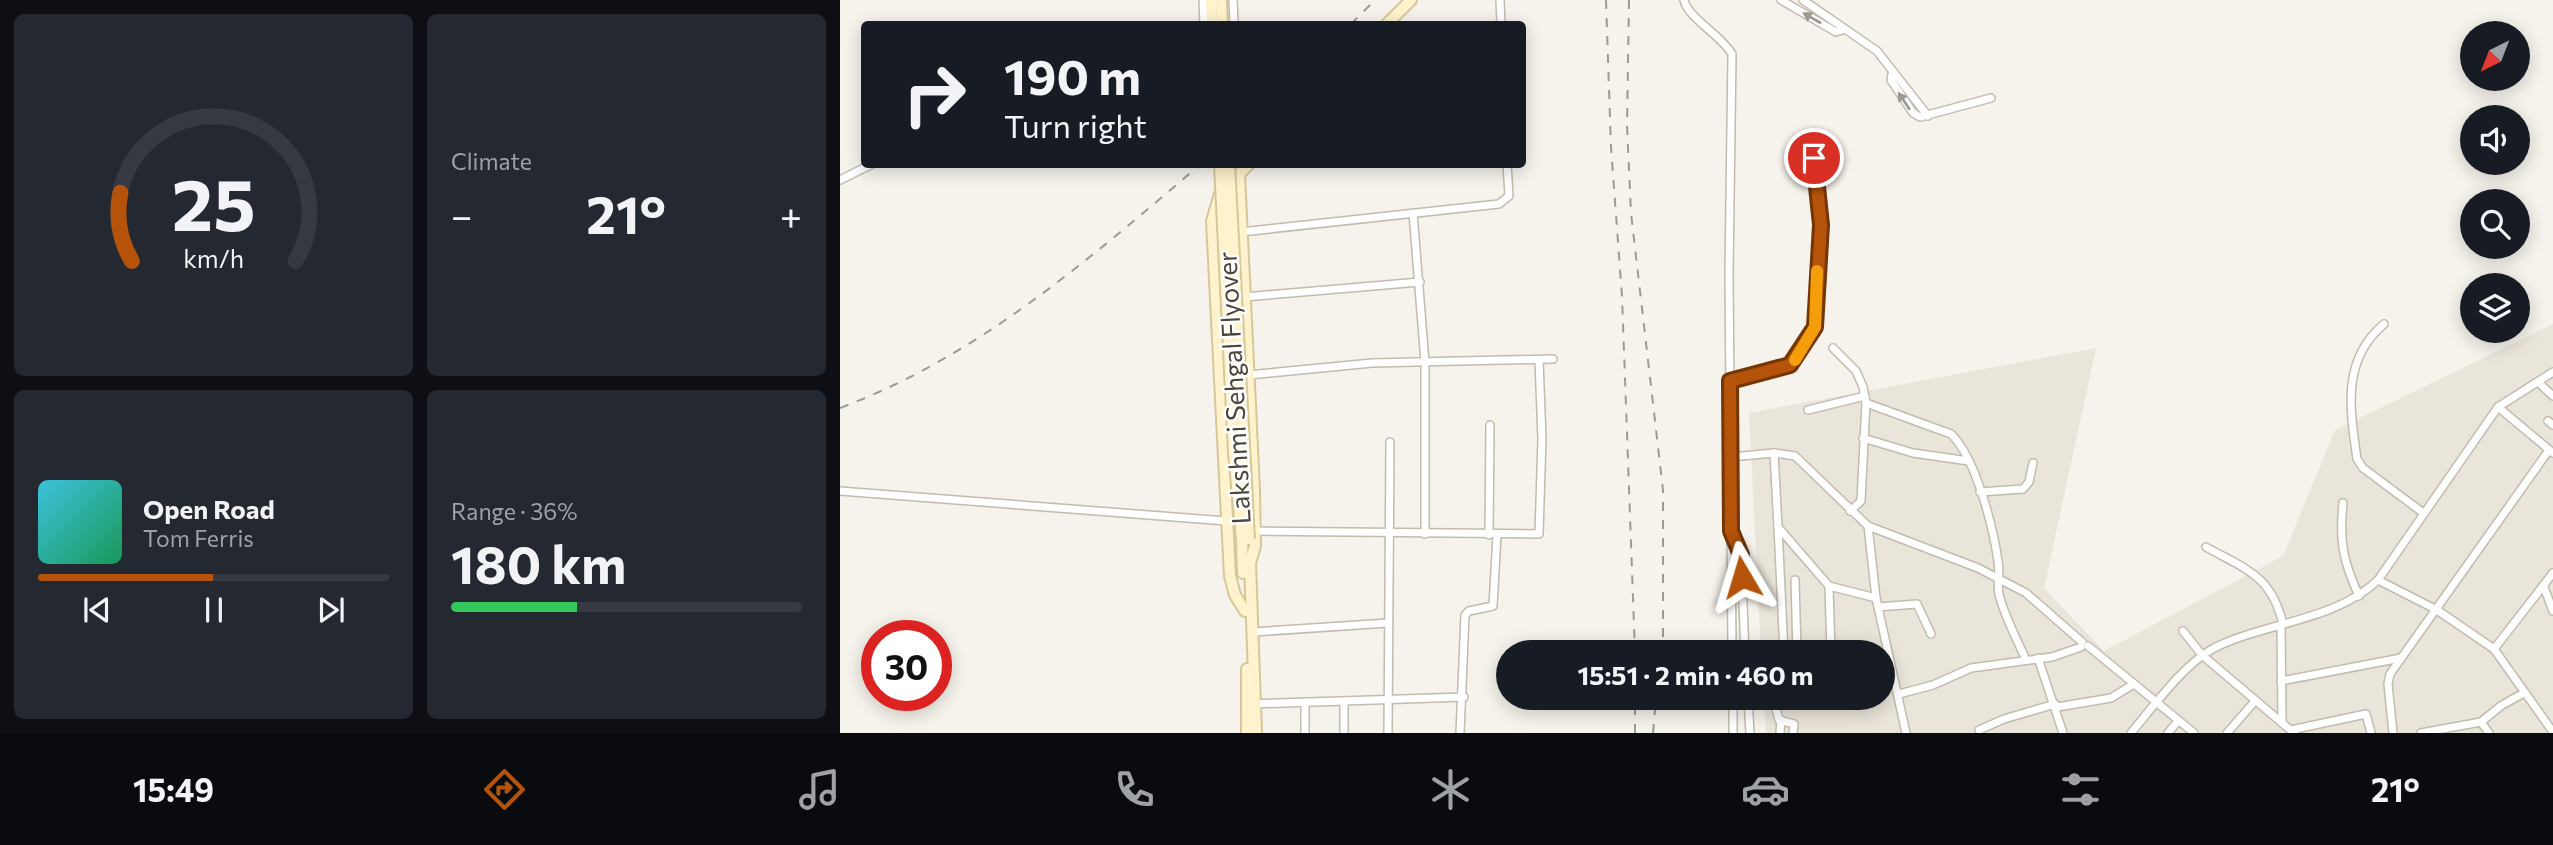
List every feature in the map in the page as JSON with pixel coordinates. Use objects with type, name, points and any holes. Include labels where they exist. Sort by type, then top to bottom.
[{"type":"main road","points":[[1211,0],[1212,21]]},
{"type":"main road","points":[[1221,0],[1222,21]]},
{"type":"main road","points":[[1390,21],[1411,0]]},
{"type":"main road","name":"Lakshmi Sehgal Flyover","points":[[1220,168],[1234,453],[1249,537],[1245,611],[1250,704]]},
{"type":"main road","name":"Lakshmi Sehgal Flyover","points":[[1229,168],[1253,632],[1250,704]]},
{"type":"main road","points":[[1245,168],[1216,201],[1212,220],[1230,576],[1235,595],[1245,611]]},
{"type":"main road","points":[[1239,174],[1248,375],[1249,537]]},
{"type":"main road","points":[[1247,733],[1250,704]]},
{"type":"main road","points":[[1250,704],[1256,733]]},
{"type":"street","points":[[1203,0],[1204,21]]},
{"type":"street","points":[[1233,0],[1234,21]]},
{"type":"street","points":[[1500,0],[1501,21]]},
{"type":"street","points":[[1684,0],[1687,10],[1717,33],[1732,54],[1732,640]]},
{"type":"street","points":[[1781,0],[1836,32],[1843,30]]},
{"type":"street","points":[[1802,0],[1877,51],[1892,74],[1898,76],[1928,116],[1991,98]]},
{"type":"street","points":[[1730,381],[1790,365],[1814,330],[1821,225],[1814,158]]},
{"type":"street","points":[[840,180],[864,168]]},
{"type":"street","points":[[1241,232],[1499,204],[1508,195],[1507,168]]},
{"type":"street","points":[[1413,213],[1425,362],[1425,534]]},
{"type":"street","points":[[1244,297],[1420,282]]},
{"type":"street","points":[[2384,324],[2364,345],[2350,386],[2357,459],[2363,468],[2422,512]]},
{"type":"street","points":[[1833,348],[1856,371],[1865,400],[1861,501],[1850,511]]},
{"type":"street","points":[[1248,375],[1372,363],[1553,359]]},
{"type":"street","points":[[1249,537],[1389,532],[1537,535],[1542,529],[1539,360]]},
{"type":"street","points":[[2131,733],[2156,702],[2202,655],[2359,596],[2378,580],[2422,512],[2498,407],[2553,372]]},
{"type":"street","points":[[2539,383],[2553,397]]},
{"type":"street","points":[[1808,410],[1865,400],[1951,434],[1969,461],[1980,492],[1994,539],[1999,594],[2026,660]]},
{"type":"street","points":[[2393,733],[2388,684],[2401,658],[2551,452],[2498,407]]},
{"type":"street","points":[[1460,733],[1464,697],[1465,615],[1469,611],[1493,606],[1490,425]]},
{"type":"street","points":[[1863,438],[1913,453],[1969,461]]},
{"type":"street","points":[[1388,733],[1390,442]]},
{"type":"street","points":[[1731,457],[1774,453],[1795,456],[1868,526],[1999,578],[2026,593],[2083,645],[2194,733]]},
{"type":"street","points":[[1774,453],[1783,640]]},
{"type":"street","points":[[1980,492],[2023,489],[2029,482],[2033,463]]},
{"type":"street","points":[[840,491],[1226,520]]},
{"type":"street","points":[[2343,503],[2340,536],[2345,565],[2359,596]]},
{"type":"street","points":[[1868,526],[1878,607],[1906,733]]},
{"type":"street","points":[[1778,527],[1829,586],[1877,598]]},
{"type":"street","points":[[1731,531],[1741,555],[1744,640]]},
{"type":"street","points":[[2206,547],[2268,585],[2277,601],[2282,624],[2282,723]]},
{"type":"street","points":[[2494,649],[2553,573]]},
{"type":"street","points":[[1795,580],[1797,640]]},
{"type":"street","points":[[2378,580],[2437,610],[2494,649],[2553,732]]},
{"type":"street","points":[[1829,586],[1831,640]]},
{"type":"street","points":[[2544,587],[2553,611]]},
{"type":"street","points":[[1878,607],[1917,604],[1931,634]]},
{"type":"street","points":[[1253,632],[1388,623]]},
{"type":"street","points":[[2183,631],[2202,655],[2292,732],[2367,714],[2371,733]]},
{"type":"street","points":[[1899,694],[1942,682],[1971,668],[2038,658],[2083,645]]},
{"type":"street","points":[[2038,658],[2056,705],[2063,733]]},
{"type":"street","points":[[2281,681],[2401,658]]},
{"type":"street","points":[[1979,730],[2056,705],[2110,698],[2134,684]]},
{"type":"street","points":[[2421,733],[2481,722],[2502,705],[2524,693]]},
{"type":"street","points":[[1250,704],[1464,697]]},
{"type":"street","points":[[1344,701],[1345,733]]},
{"type":"street","points":[[2227,733],[2255,701]]},
{"type":"street","points":[[1305,702],[1305,733]]},
{"type":"street","points":[[1733,710],[1733,733]]},
{"type":"street","points":[[1748,710],[1749,733]]},
{"type":"street","points":[[1778,710],[1781,720],[1780,733]]},
{"type":"street","points":[[1781,720],[1792,722],[1793,733]]},
{"type":"street","points":[[2168,733],[2178,721]]},
{"type":"street","points":[[2481,722],[2489,733]]},
{"type":"shaded area","points":[[2553,324],[2553,733],[1766,733],[1765,710],[1895,710],[1895,640],[1760,640],[1749,413],[2096,348],[2044,588],[2104,651],[2283,556],[2335,430],[2514,343],[2530,343],[2530,335]]},
{"type":"railway","points":[[1354,21],[1375,0]]},
{"type":"railway","points":[[1606,0],[1611,147],[1622,296],[1635,640]]},
{"type":"railway","points":[[1629,0],[1627,126],[1631,213],[1663,490],[1663,640]]},
{"type":"railway","points":[[840,408],[891,386],[986,333],[1074,269],[1196,168]]},
{"type":"railway","points":[[1635,710],[1635,733]]},
{"type":"railway","points":[[1653,733],[1655,710]]},
{"type":"slow traffic","points":[[1795,360],[1815,327],[1817,271]]},
{"type":"route","points":[[1742,577],[1741,555],[1731,531],[1730,381],[1790,365],[1814,330],[1821,234],[1814,158]]}]
